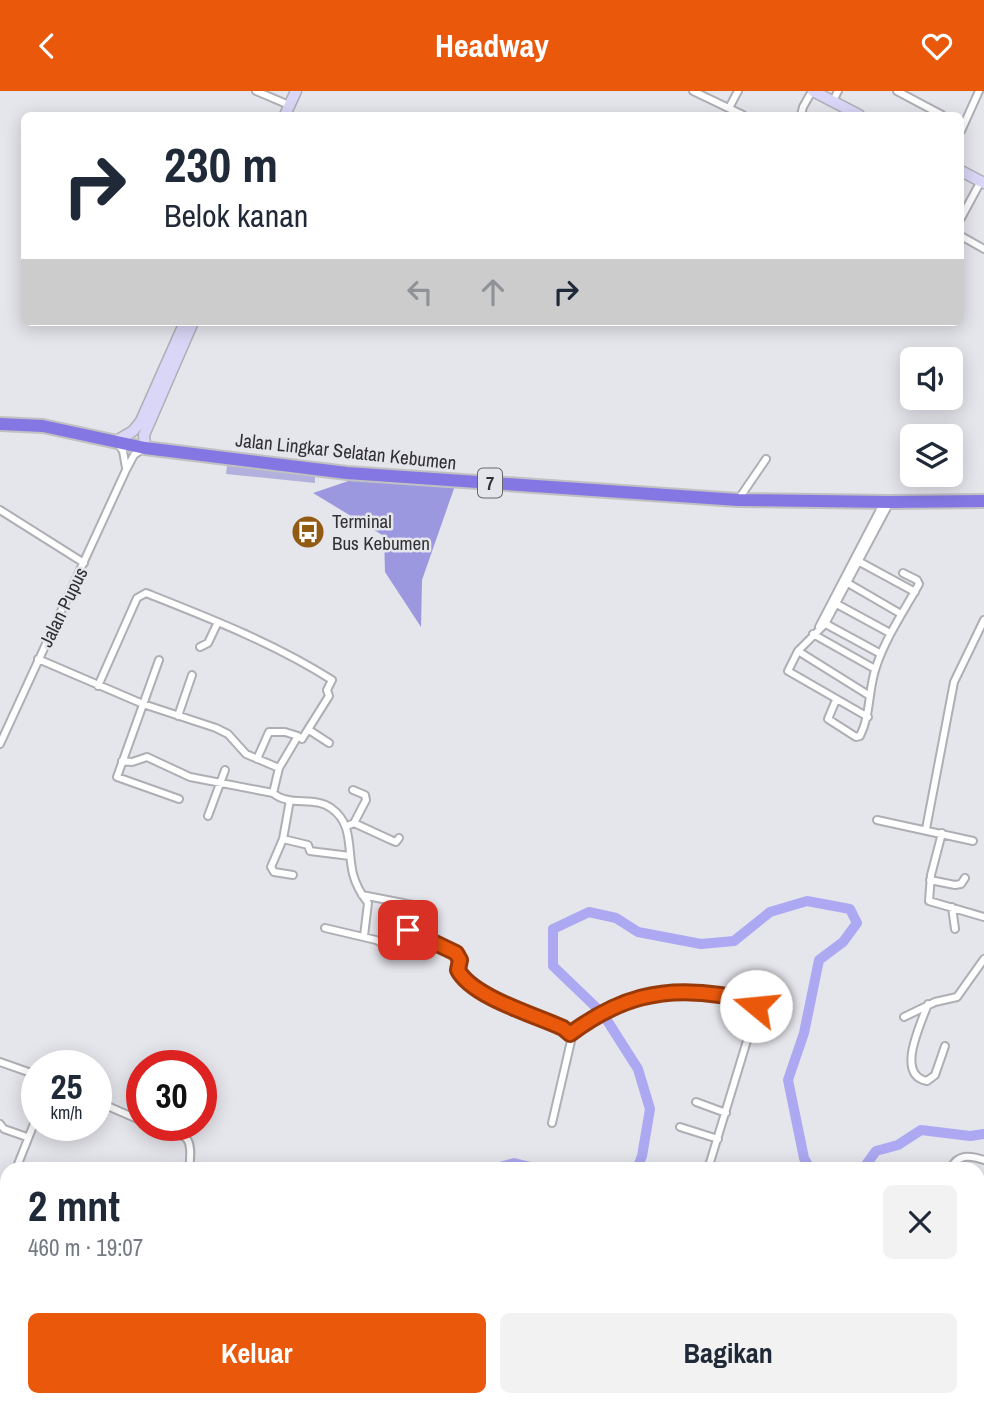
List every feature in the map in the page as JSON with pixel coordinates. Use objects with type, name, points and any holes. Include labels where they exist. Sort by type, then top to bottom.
[{"type":"highway","name":"Jalan Lingkar Selatan Kebumen","points":[[0,424],[43,426],[145,448],[348,474],[738,500],[984,501]]},
{"type":"street","points":[[256,91],[286,108]]},
{"type":"street","points":[[286,108],[290,91]]},
{"type":"street","points":[[286,108],[296,91]]},
{"type":"street","points":[[693,91],[737,112]]},
{"type":"street","points":[[729,108],[738,91]]},
{"type":"street","points":[[802,112],[813,91],[853,112]]},
{"type":"street","points":[[833,101],[838,91]]},
{"type":"street","points":[[897,91],[936,112]]},
{"type":"street","points":[[964,124],[979,91]]},
{"type":"street","points":[[964,173],[982,182],[964,213]]},
{"type":"street","points":[[964,238],[984,249]]},
{"type":"street","points":[[126,470],[123,451],[116,441],[133,431],[141,421],[183,326]]},
{"type":"street","name":"Jalan Pupus","points":[[0,744],[126,470],[134,455],[145,448],[144,435],[191,326]]},
{"type":"street","points":[[738,500],[766,459]]},
{"type":"street","points":[[868,717],[788,671],[798,651],[822,624],[887,502]]},
{"type":"street","points":[[0,510],[84,563]]},
{"type":"street","points":[[857,561],[915,592]]},
{"type":"street","points":[[836,700],[828,719],[856,737],[860,736],[868,717],[875,669],[890,633],[919,582],[903,573]]},
{"type":"street","points":[[846,582],[901,614]]},
{"type":"street","points":[[97,686],[137,598],[142,593],[218,622],[332,680],[327,690],[328,696],[309,730],[279,768],[273,793]]},
{"type":"street","points":[[834,603],[890,633]]},
{"type":"street","points":[[926,829],[954,682],[984,620]]},
{"type":"street","points":[[200,647],[208,643],[218,622]]},
{"type":"street","points":[[822,624],[881,654]]},
{"type":"street","points":[[813,634],[875,669]]},
{"type":"street","points":[[838,647],[846,634]]},
{"type":"street","points":[[798,651],[870,696]]},
{"type":"street","points":[[38,659],[143,704],[224,731],[242,751],[279,768]]},
{"type":"street","points":[[159,660],[117,776],[179,799]]},
{"type":"street","points":[[178,716],[192,675]]},
{"type":"street","points":[[309,730],[329,743]]},
{"type":"street","points":[[257,759],[269,732],[285,732],[301,739]]},
{"type":"street","points":[[122,761],[132,762],[148,757],[190,777],[221,781],[254,791],[273,793],[290,800],[326,805],[350,824],[396,842],[398,838]]},
{"type":"street","points":[[208,816],[226,770]]},
{"type":"street","points":[[353,790],[366,797],[350,824],[350,856],[354,880],[368,904],[364,936]]},
{"type":"street","points":[[290,800],[283,839],[272,870],[293,875]]},
{"type":"street","points":[[877,820],[973,841]]},
{"type":"street","points":[[942,833],[930,880],[929,901],[984,917]]},
{"type":"street","points":[[283,839],[308,845],[310,851],[350,856]]},
{"type":"street","points":[[930,880],[955,885],[961,884],[965,878]]},
{"type":"street","points":[[362,895],[413,905],[408,930],[456,953],[460,960],[458,970],[465,980],[490,997],[563,1028],[570,1034],[571,1041],[552,1123]]},
{"type":"street","points":[[953,907],[955,929]]},
{"type":"street","points":[[325,928],[364,936],[401,954]]},
{"type":"street","points":[[904,1017],[928,1004],[957,997],[984,959]]},
{"type":"street","points":[[570,1034],[610,1007],[650,995],[685,991],[755,1003],[756,1011],[710,1162]]},
{"type":"street","points":[[928,1004],[910,1058],[913,1074],[923,1080],[931,1078],[938,1070],[945,1046]]},
{"type":"street","points":[[0,1062],[21,1069]]},
{"type":"street","points":[[696,1102],[726,1113]]},
{"type":"street","points":[[0,1124],[5,1129],[21,1135]]},
{"type":"street","points":[[680,1127],[718,1139]]},
{"type":"street","points":[[18,1162],[26,1141]]},
{"type":"street","points":[[190,1141],[190,1162]]},
{"type":"street","points":[[955,1162],[963,1156],[984,1160]]},
{"type":"shaded area","points":[[227,465],[315,474],[315,483],[226,474]]},
{"type":"shaded area","points":[[372,473],[457,480],[422,580],[421,627],[385,572],[384,536],[313,493]]},
{"type":"waterway","points":[[640,1162],[650,1109],[638,1069],[603,1014],[553,966],[553,929],[589,912],[616,918],[638,932],[701,944],[734,941],[770,912],[807,901],[850,909],[857,923],[843,942],[819,960],[804,1033],[788,1080],[806,1162]]},
{"type":"waterway","points":[[868,1162],[876,1151],[898,1145],[921,1130],[970,1136],[984,1134]]},
{"type":"place","name":"Terminal Bus Kebumen","points":[[308,532]]},
{"type":"route","points":[[408,930],[456,953],[460,960],[458,970],[461,975],[490,997],[563,1028],[570,1034],[610,1007],[659,993],[685,991],[724,996],[749,1001],[756,1006]]}]
